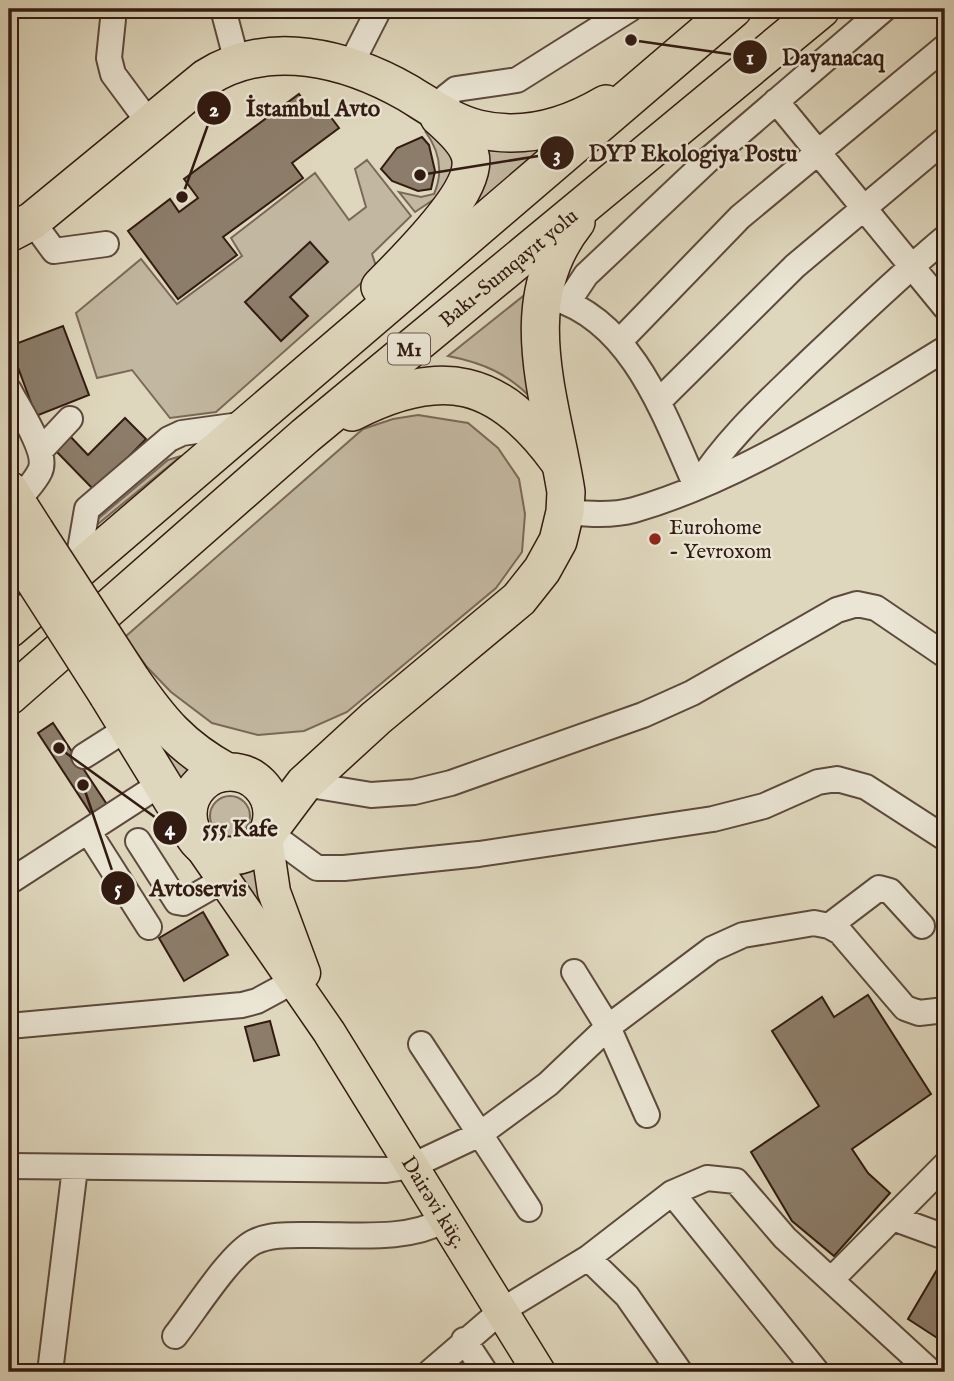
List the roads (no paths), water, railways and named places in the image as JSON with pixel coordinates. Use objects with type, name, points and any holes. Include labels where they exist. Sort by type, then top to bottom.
[{"type":"highway","name":"M1","points":[[9,629],[733,9]]},
{"type":"highway","name":"Bakı-Sumqayıt yolu","points":[[9,696],[304,436],[607,183],[820,10]]},
{"type":"highway","points":[[9,254],[20,227],[206,78],[237,62],[275,56],[314,58],[350,66],[409,94],[459,123],[486,131],[537,132],[586,115],[677,58]]},
{"type":"highway","points":[[251,424],[395,271],[466,186],[472,165],[470,153],[461,139],[431,109]]},
{"type":"highway","points":[[119,687],[128,728],[195,837],[205,849],[227,857],[249,853],[304,784],[376,718],[519,598],[547,561],[558,541],[565,512],[561,464],[540,354],[538,320],[555,298],[549,266],[569,231],[607,183]]},
{"type":"highway","points":[[304,436],[391,394],[414,387],[451,386],[472,389],[507,404],[536,429],[561,464]]},
{"type":"highway","points":[[17,523],[119,687],[191,751],[234,773],[254,779],[271,801],[268,832]]},
{"type":"highway","points":[[195,837],[189,814],[194,794],[214,775],[265,772],[300,761],[376,718]]},
{"type":"main road","name":"Dairəvi küç.","points":[[268,832],[281,915],[329,1032]]},
{"type":"main road","name":"Dairəvi küç.","points":[[195,837],[329,1032],[539,1372]]},
{"type":"street","points":[[223,9],[237,62]]},
{"type":"street","points":[[350,66],[380,9]]},
{"type":"street","points":[[431,109],[456,89],[517,80],[605,15],[630,9]]},
{"type":"street","points":[[555,298],[586,275],[776,101],[884,9]]},
{"type":"street","points":[[113,19],[109,58],[113,74],[150,124]]},
{"type":"street","points":[[619,342],[740,217],[945,47]]},
{"type":"street","points":[[776,101],[945,307]]},
{"type":"street","points":[[658,402],[795,266],[945,140]]},
{"type":"street","points":[[20,227],[54,251],[106,244]]},
{"type":"street","points":[[696,486],[726,443],[911,266],[945,239]]},
{"type":"street","points":[[555,298],[591,313],[619,342],[658,402],[696,486]]},
{"type":"street","points":[[565,512],[597,514],[633,510],[696,486],[801,436],[945,349]]},
{"type":"street","points":[[9,390],[41,450],[40,471],[17,523]]},
{"type":"street","points":[[41,450],[70,419]]},
{"type":"street","points":[[304,784],[371,795],[414,792],[451,783],[643,715],[692,693],[837,610],[857,604],[876,607],[945,655]]},
{"type":"street","points":[[84,756],[128,728]]},
{"type":"street","points":[[268,832],[317,868],[344,868],[479,854],[713,819],[764,806],[818,782],[837,779],[866,787],[945,838]]},
{"type":"street","points":[[9,882],[162,783]]},
{"type":"street","points":[[88,831],[149,928]]},
{"type":"street","points":[[138,841],[177,902],[183,903],[225,879]]},
{"type":"street","points":[[829,926],[879,888],[890,891],[922,926]]},
{"type":"street","points":[[9,1166],[386,1170],[412,1166],[480,1134],[548,1084],[608,1027],[712,949],[743,934],[814,923],[829,926],[841,932],[905,1008],[919,1013],[945,1010]]},
{"type":"street","points":[[573,972],[608,1027],[648,1115]]},
{"type":"street","points":[[9,1026],[242,1005],[257,1001],[294,981]]},
{"type":"street","points":[[421,1044],[529,1209]]},
{"type":"street","points":[[831,1280],[945,1165]]},
{"type":"street","points":[[50,1372],[75,1168]]},
{"type":"street","points":[[430,1372],[464,1340],[501,1311],[588,1258],[672,1193],[707,1178],[736,1181],[785,1238],[931,1372]]},
{"type":"street","points":[[672,1193],[817,1372]]},
{"type":"street","points":[[893,1218],[945,1237]]},
{"type":"street","points":[[175,1336],[239,1253],[255,1242],[293,1235],[406,1233],[433,1227],[445,1220]]},
{"type":"street","points":[[588,1258],[627,1296],[680,1372]]},
{"type":"street","points":[[464,1340],[485,1372]]},
{"type":"place","name":"Dayanacaq","points":[[631,40]]},
{"type":"place","name":"DYP Ekologiya Postu","points":[[420,175]]},
{"type":"place","name":"İstambul Avto","points":[[182,197]]},
{"type":"place","name":"Eurohome - Yevroxom","points":[[655,539]]},
{"type":"place","name":"555 Kafe","points":[[59,748]]},
{"type":"place","name":"Avtoservis","points":[[83,785]]}]
